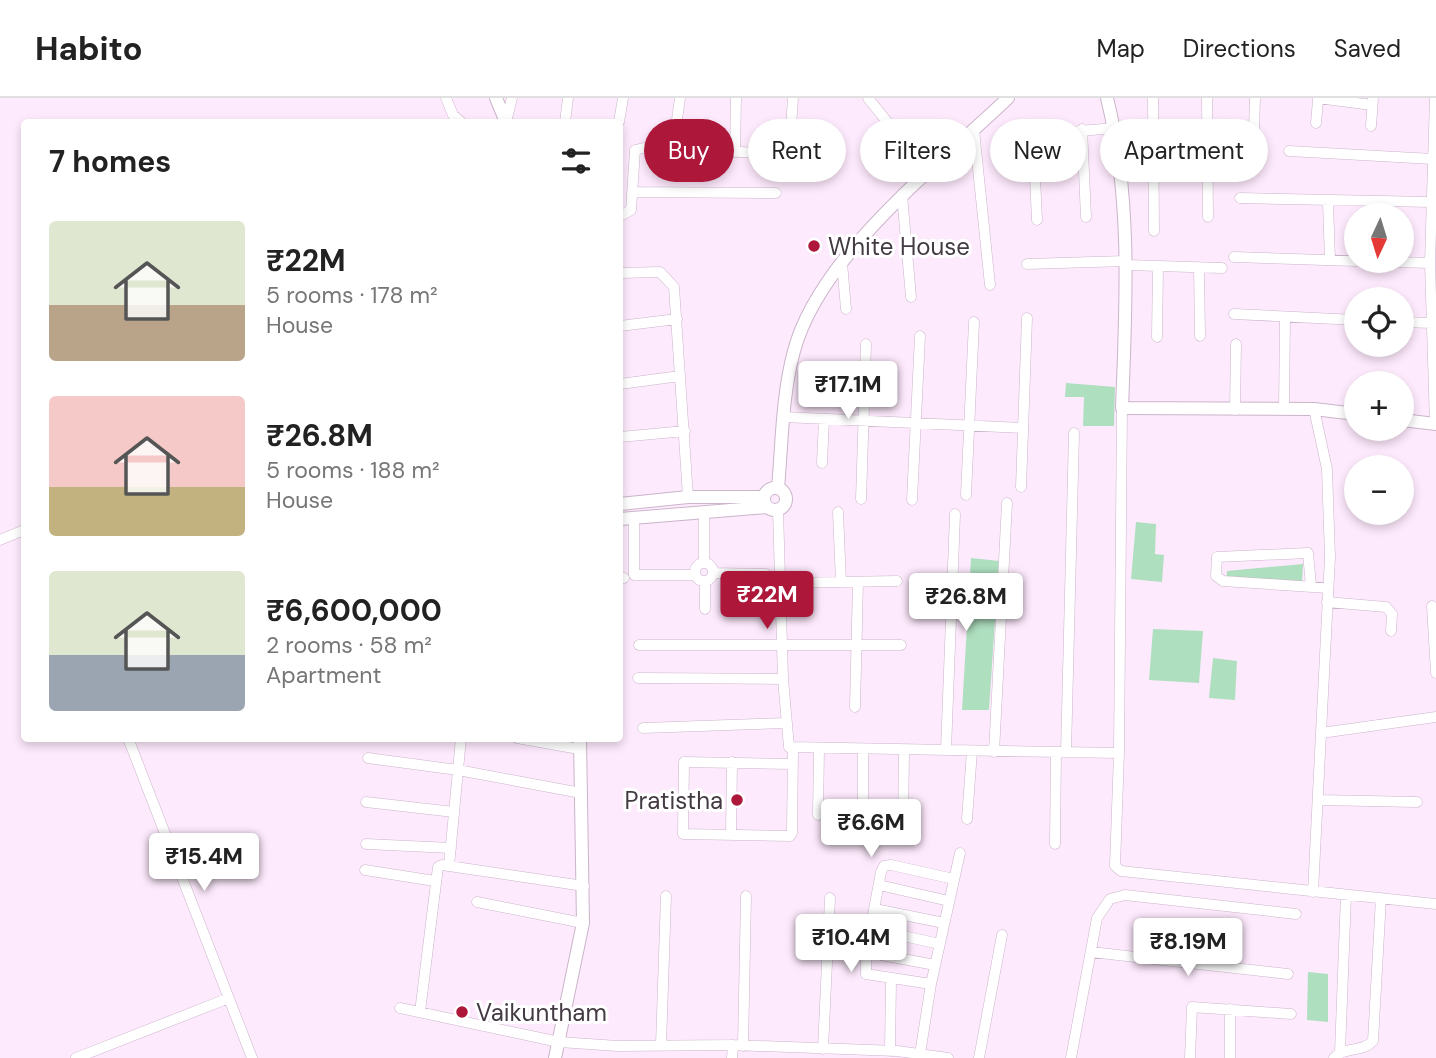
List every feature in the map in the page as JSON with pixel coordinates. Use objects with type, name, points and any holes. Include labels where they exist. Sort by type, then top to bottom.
[{"type":"street","points":[[446,98],[458,119]]},
{"type":"street","points":[[496,98],[505,119]]},
{"type":"street","points":[[507,119],[512,98]]},
{"type":"street","points":[[565,119],[568,98]]},
{"type":"street","points":[[620,119],[623,98]]},
{"type":"street","points":[[677,119],[680,98]]},
{"type":"street","points":[[736,98],[735,152],[785,152],[790,141],[793,98]]},
{"type":"street","points":[[868,98],[885,119]]},
{"type":"street","points":[[976,128],[1008,98]]},
{"type":"street","points":[[1107,98],[1113,119]]},
{"type":"street","points":[[1153,98],[1154,231]]},
{"type":"street","points":[[1207,98],[1208,217]]},
{"type":"street","points":[[1254,119],[1255,98]]},
{"type":"street","points":[[1414,421],[1435,424],[1433,286],[1430,263],[1435,98]]},
{"type":"street","points":[[1316,122],[1318,99],[1373,101],[1371,126]]},
{"type":"street","points":[[623,214],[631,210],[635,150],[644,148]]},
{"type":"street","points":[[976,149],[990,285]]},
{"type":"street","points":[[1289,151],[1433,159]]},
{"type":"street","points":[[778,488],[784,417],[794,349],[808,315],[842,263],[914,182]]},
{"type":"street","points":[[1035,182],[1037,220]]},
{"type":"street","points":[[1084,182],[1086,217]]},
{"type":"street","points":[[1120,182],[1127,263],[1122,408],[1117,870],[1436,904]]},
{"type":"street","points":[[632,192],[776,193]]},
{"type":"street","points":[[902,195],[911,297]]},
{"type":"street","points":[[1240,198],[1328,202],[1433,196]]},
{"type":"street","points":[[1328,202],[1330,260]]},
{"type":"street","points":[[1234,257],[1344,261]]},
{"type":"street","points":[[842,263],[846,309]]},
{"type":"street","points":[[1027,264],[1127,263],[1222,268]]},
{"type":"street","points":[[1414,263],[1430,263]]},
{"type":"street","points":[[1157,337],[1158,266]]},
{"type":"street","points":[[1199,267],[1200,336]]},
{"type":"street","points":[[623,273],[651,270],[666,275],[674,287],[688,498]]},
{"type":"street","points":[[1234,314],[1344,319]]},
{"type":"street","points":[[1283,409],[1285,317]]},
{"type":"street","points":[[1021,487],[1027,318]]},
{"type":"street","points":[[623,326],[677,319]]},
{"type":"street","points":[[966,495],[974,322]]},
{"type":"street","points":[[1414,322],[1432,323]]},
{"type":"street","points":[[912,500],[920,336]]},
{"type":"street","points":[[861,499],[866,344]]},
{"type":"street","points":[[1235,410],[1237,344]]},
{"type":"street","points":[[623,384],[680,376]]},
{"type":"street","points":[[1122,408],[1314,409],[1344,413]]},
{"type":"street","points":[[1313,892],[1328,587],[1327,469],[1314,409]]},
{"type":"street","points":[[784,417],[1022,428]]},
{"type":"street","points":[[822,463],[824,419]]},
{"type":"street","points":[[623,437],[685,431]]},
{"type":"street","points":[[1055,844],[1074,433]]},
{"type":"street","points":[[623,519],[704,513],[770,504],[786,502],[786,496],[778,488],[771,488],[770,504],[781,583],[787,742],[793,750],[793,764],[791,835],[683,834],[683,779],[686,762],[793,764]]},
{"type":"street","points":[[623,504],[688,498],[770,504]]},
{"type":"street","points":[[994,752],[1007,503]]},
{"type":"street","points":[[838,512],[841,582]]},
{"type":"street","points":[[704,513],[704,563]]},
{"type":"street","points":[[946,750],[955,514]]},
{"type":"street","points":[[634,518],[634,575],[695,575],[705,581]]},
{"type":"street","points":[[0,540],[21,531]]},
{"type":"street","points":[[1311,586],[1308,553],[1217,557],[1216,576],[1219,580],[1311,586],[1328,587]]},
{"type":"street","points":[[695,575],[697,566],[704,563],[710,565],[713,573]]},
{"type":"street","points":[[705,609],[705,581],[713,573],[766,574]]},
{"type":"street","points":[[781,583],[897,581]]},
{"type":"street","points":[[855,707],[858,582]]},
{"type":"street","points":[[1327,602],[1386,607],[1392,614],[1391,631]]},
{"type":"street","points":[[1432,606],[1436,673]]},
{"type":"street","points":[[639,645],[901,645]]},
{"type":"street","points":[[638,678],[783,680]]},
{"type":"street","points":[[1321,733],[1436,718]]},
{"type":"street","points":[[643,727],[787,723]]},
{"type":"street","points":[[130,742],[251,1058]]},
{"type":"street","points":[[449,866],[461,742]]},
{"type":"street","points":[[555,1058],[583,923],[584,886],[580,744],[559,742]]},
{"type":"street","points":[[793,750],[1119,753]]},
{"type":"street","points":[[818,816],[819,750]]},
{"type":"street","points":[[863,750],[863,827]]},
{"type":"street","points":[[904,751],[904,827]]},
{"type":"street","points":[[967,819],[972,751]]},
{"type":"street","points":[[368,758],[458,770],[581,793]]},
{"type":"street","points":[[732,762],[732,835]]},
{"type":"street","points":[[1318,800],[1417,802]]},
{"type":"street","points":[[366,802],[454,812]]},
{"type":"street","points":[[366,844],[451,848]]},
{"type":"street","points":[[920,1054],[931,984],[960,853]]},
{"type":"street","points":[[931,984],[866,974],[866,952],[879,885],[884,866],[891,865],[954,879]]},
{"type":"street","points":[[420,1012],[438,867],[449,866],[584,886]]},
{"type":"street","points":[[365,870],[435,881]]},
{"type":"street","points":[[879,885],[949,901]]},
{"type":"street","points":[[1071,1058],[1097,918],[1102,907],[1116,895],[1296,914]]},
{"type":"street","points":[[1346,895],[1337,1055],[1364,1048],[1373,1041],[1381,898]]},
{"type":"street","points":[[661,1045],[666,896]]},
{"type":"street","points":[[732,1058],[738,1045],[746,896]]},
{"type":"street","points":[[823,1049],[830,898]]},
{"type":"street","points":[[477,902],[583,923]]},
{"type":"street","points":[[875,909],[944,923]]},
{"type":"street","points":[[871,929],[940,944]]},
{"type":"street","points":[[979,1058],[1002,935]]},
{"type":"street","points":[[866,952],[935,965]]},
{"type":"street","points":[[1091,952],[1288,974]]},
{"type":"street","points":[[890,1051],[891,979]]},
{"type":"street","points":[[76,1058],[229,998]]},
{"type":"street","points":[[1190,1058],[1192,1007],[1290,1014]]},
{"type":"street","points":[[400,1008],[559,1042],[618,1046],[738,1045],[790,1054],[823,1049],[890,1051],[948,1058]]},
{"type":"street","points":[[1230,1009],[1230,1058]]},
{"type":"street","points":[[679,1058],[680,1045]]},
{"type":"street","points":[[617,1058],[618,1046]]},
{"type":"green space","points":[[1066,383],[1115,387],[1114,426],[1083,426],[1084,397],[1065,397]]},
{"type":"green space","points":[[1136,522],[1156,524],[1155,554],[1164,555],[1162,582],[1131,579]]},
{"type":"green space","points":[[971,558],[999,561],[989,710],[962,710]]},
{"type":"green space","points":[[1303,564],[1302,583],[1226,584],[1227,571]]},
{"type":"green space","points":[[1153,629],[1203,631],[1199,683],[1149,680]]},
{"type":"green space","points":[[1213,658],[1237,661],[1235,700],[1209,698]]},
{"type":"green space","points":[[1308,972],[1328,974],[1328,1022],[1307,1020]]},
{"type":"place","name":"White House","points":[[814,246]]},
{"type":"place","name":"Pratistha","points":[[737,800]]},
{"type":"place","name":"Vaikuntham","points":[[462,1012]]}]
